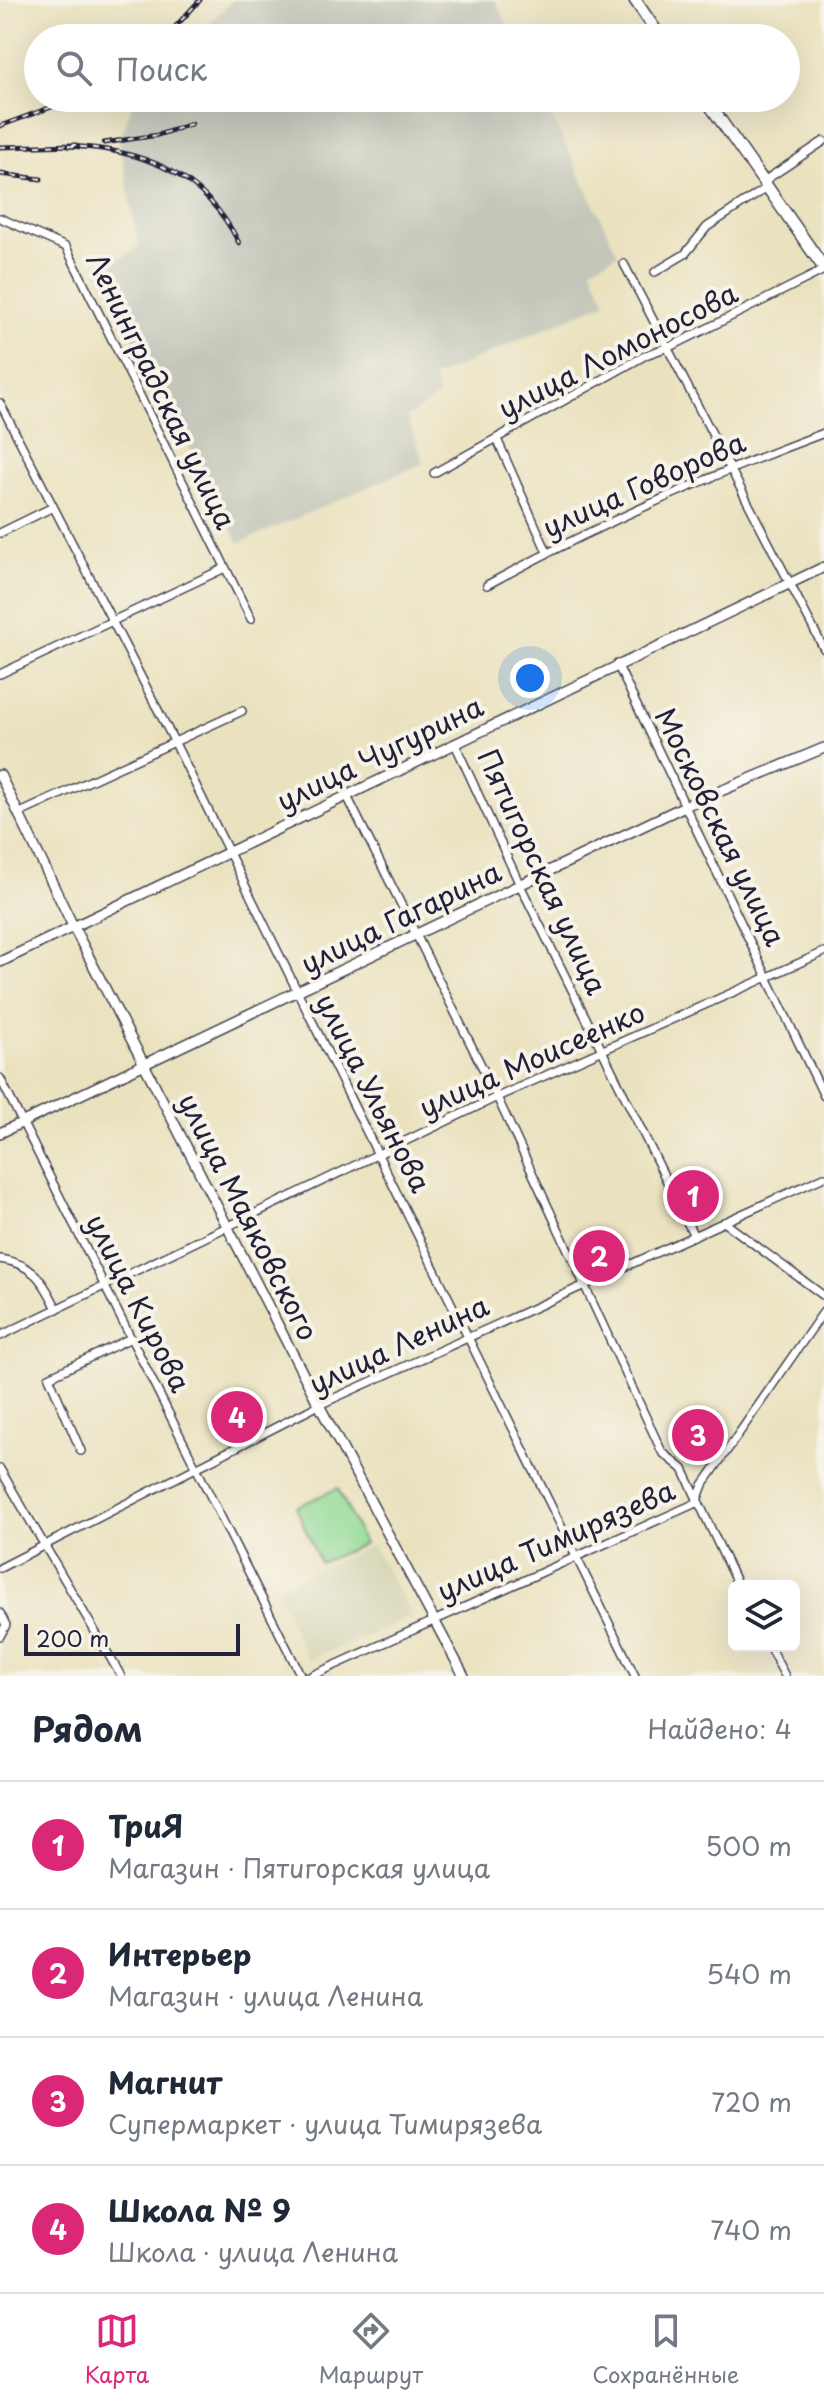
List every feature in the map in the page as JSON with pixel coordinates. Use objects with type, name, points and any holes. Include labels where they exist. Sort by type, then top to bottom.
[{"type":"main road","points":[[635,0],[651,24]]},
{"type":"main road","points":[[715,112],[824,269]]},
{"type":"street","points":[[655,272],[685,254],[707,227],[824,141]]},
{"type":"street","name":"Ленинградская улица","points":[[0,218],[66,247],[251,619]]},
{"type":"street","points":[[624,264],[824,649]]},
{"type":"street","name":"улица Ломоносова","points":[[434,473],[666,347],[824,269]]},
{"type":"street","name":"улица Ульянова","points":[[0,403],[175,743],[635,1676]]},
{"type":"street","name":"улица Говорова","points":[[487,585],[547,552],[729,468],[824,433]]},
{"type":"street","points":[[497,439],[547,552]]},
{"type":"street","points":[[0,533],[53,507]]},
{"type":"street","name":"улица Чугурина","points":[[0,962],[824,567]]},
{"type":"street","points":[[0,674],[225,568]]},
{"type":"street","name":"Московская улица","points":[[617,664],[824,1096]]},
{"type":"street","points":[[20,813],[242,711]]},
{"type":"street","name":"Пятигорская улица","points":[[455,744],[520,885],[694,1236]]},
{"type":"street","name":"улица Гагарина","points":[[0,1133],[687,805],[824,748]]},
{"type":"street","name":"улица Маяковского","points":[[0,775],[73,926],[319,1405],[464,1676]]},
{"type":"street","points":[[347,796],[497,1097],[662,1452],[683,1469],[696,1503],[735,1580]]},
{"type":"street","name":"улица Моисеенко","points":[[0,1336],[497,1097],[824,952]]},
{"type":"street","name":"улица Кирова","points":[[0,1078],[301,1676]]},
{"type":"street","name":"улица Ленина","points":[[0,1568],[319,1405],[824,1177]]},
{"type":"street","points":[[724,1222],[824,1296]]},
{"type":"street","points":[[0,1259],[33,1269],[44,1282],[57,1309]]},
{"type":"street","name":"улица Тимирязева","points":[[311,1676],[696,1503],[703,1485],[824,1311]]},
{"type":"street","points":[[81,1451],[49,1377],[131,1338]]},
{"type":"street","points":[[0,1469],[121,1676]]},
{"type":"street","points":[[0,1613],[6,1625],[0,1636]]},
{"type":"street","points":[[772,1652],[785,1676]]},
{"type":"shaded area","points":[[233,0],[495,0],[507,24],[208,24]]},
{"type":"shaded area","points":[[130,112],[550,112],[618,254],[591,268],[606,302],[433,378],[439,396],[407,417],[424,463],[239,543],[98,271],[139,247],[119,141]]},
{"type":"shaded area","points":[[372,1545],[413,1617],[308,1660],[275,1589]]},
{"type":"green space","points":[[338,1488],[364,1544],[320,1563],[296,1507]]},
{"type":"railway","points":[[178,24],[200,0]]},
{"type":"railway","points":[[0,126],[38,112]]},
{"type":"railway","points":[[104,143],[158,135],[191,124]]},
{"type":"railway","points":[[0,147],[76,145]]},
{"type":"railway","points":[[68,146],[121,153],[168,169],[208,199],[239,243]]},
{"type":"railway","points":[[0,174],[41,179]]},
{"type":"place","name":"ТриЯ","points":[[693,1196]]},
{"type":"place","name":"Интерьер","points":[[599,1256]]},
{"type":"place","name":"Школа № 9","points":[[237,1417]]},
{"type":"place","name":"Магнит","points":[[698,1435]]}]
